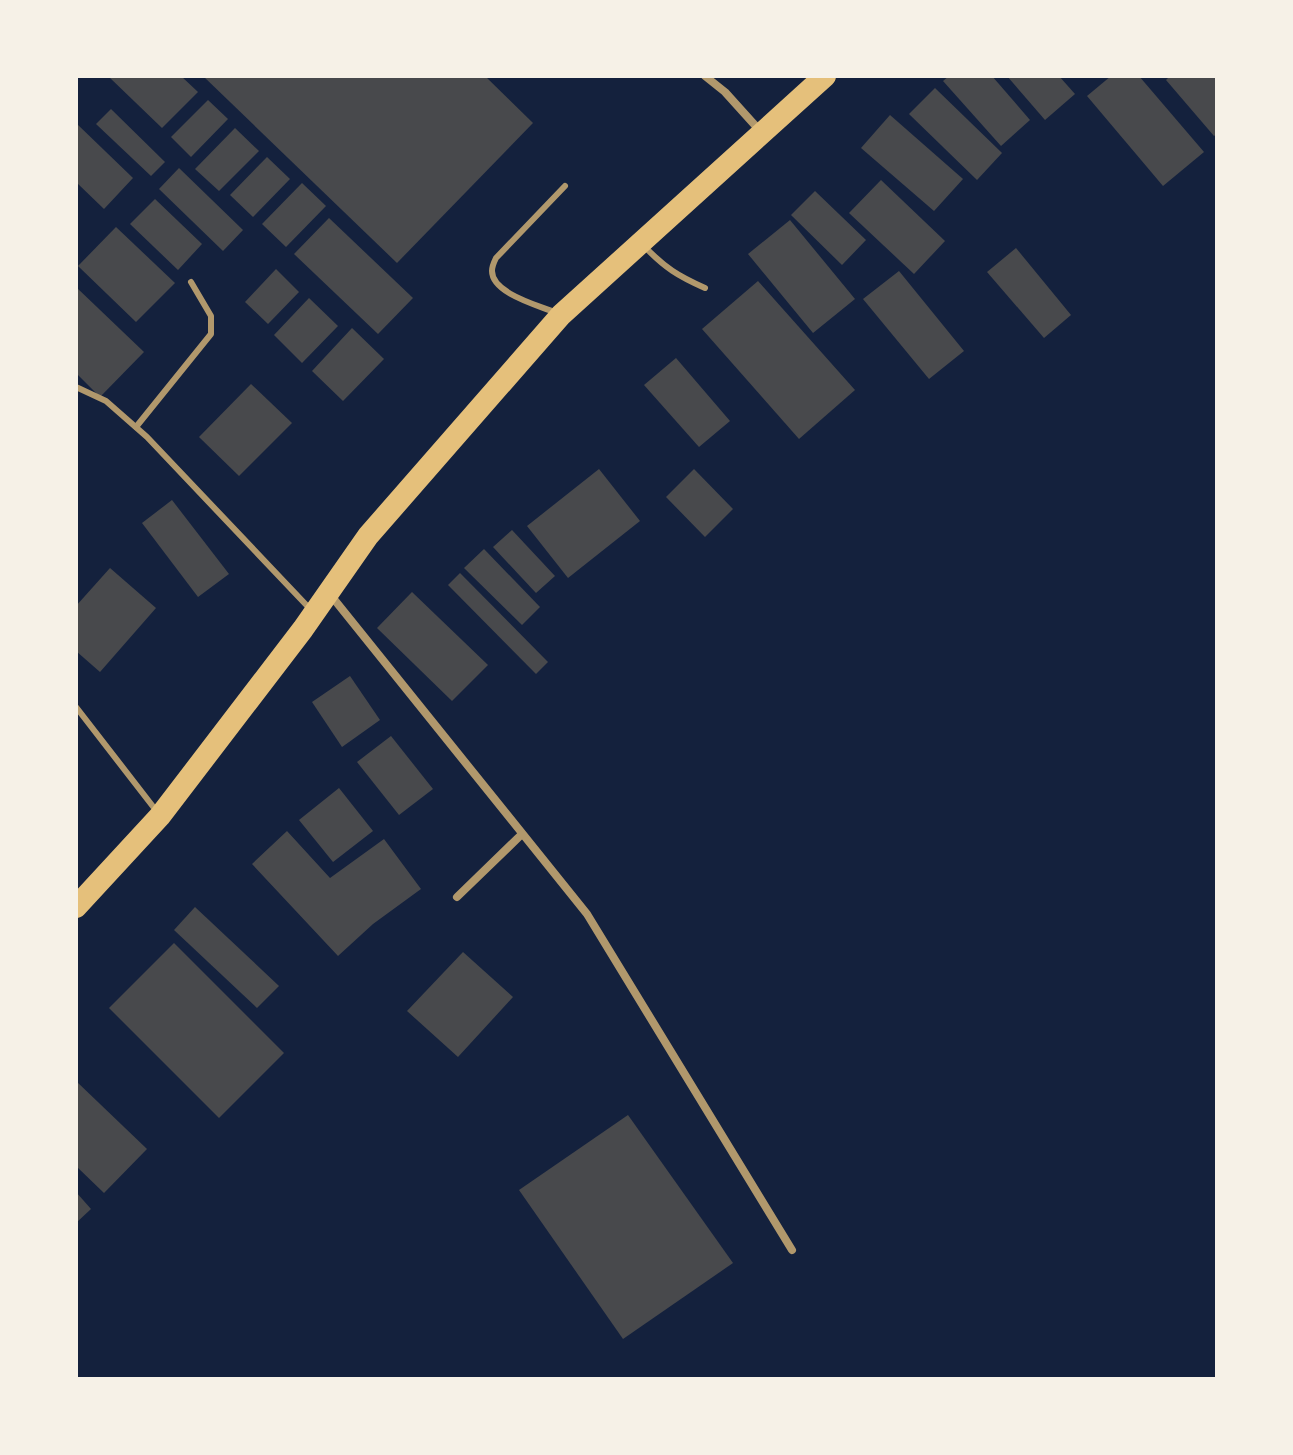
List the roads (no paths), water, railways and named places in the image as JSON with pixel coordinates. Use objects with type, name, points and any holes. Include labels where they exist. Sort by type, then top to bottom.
[{"type":"highway","points":[[76,907],[160,816],[314,613],[368,536],[561,315],[825,76]]},
{"type":"street","points":[[705,76],[725,92],[762,133]]},
{"type":"street","points":[[328,593],[587,914],[792,1250]]},
{"type":"street","points":[[457,897],[522,834]]},
{"type":"lane","points":[[561,315],[502,289],[495,282],[492,271],[496,258],[565,186]]},
{"type":"lane","points":[[642,243],[661,264],[705,288]]},
{"type":"lane","points":[[136,427],[211,334],[211,316],[191,282]]},
{"type":"lane","points":[[76,387],[106,401],[136,427],[314,613]]},
{"type":"lane","points":[[76,707],[160,816]]}]
